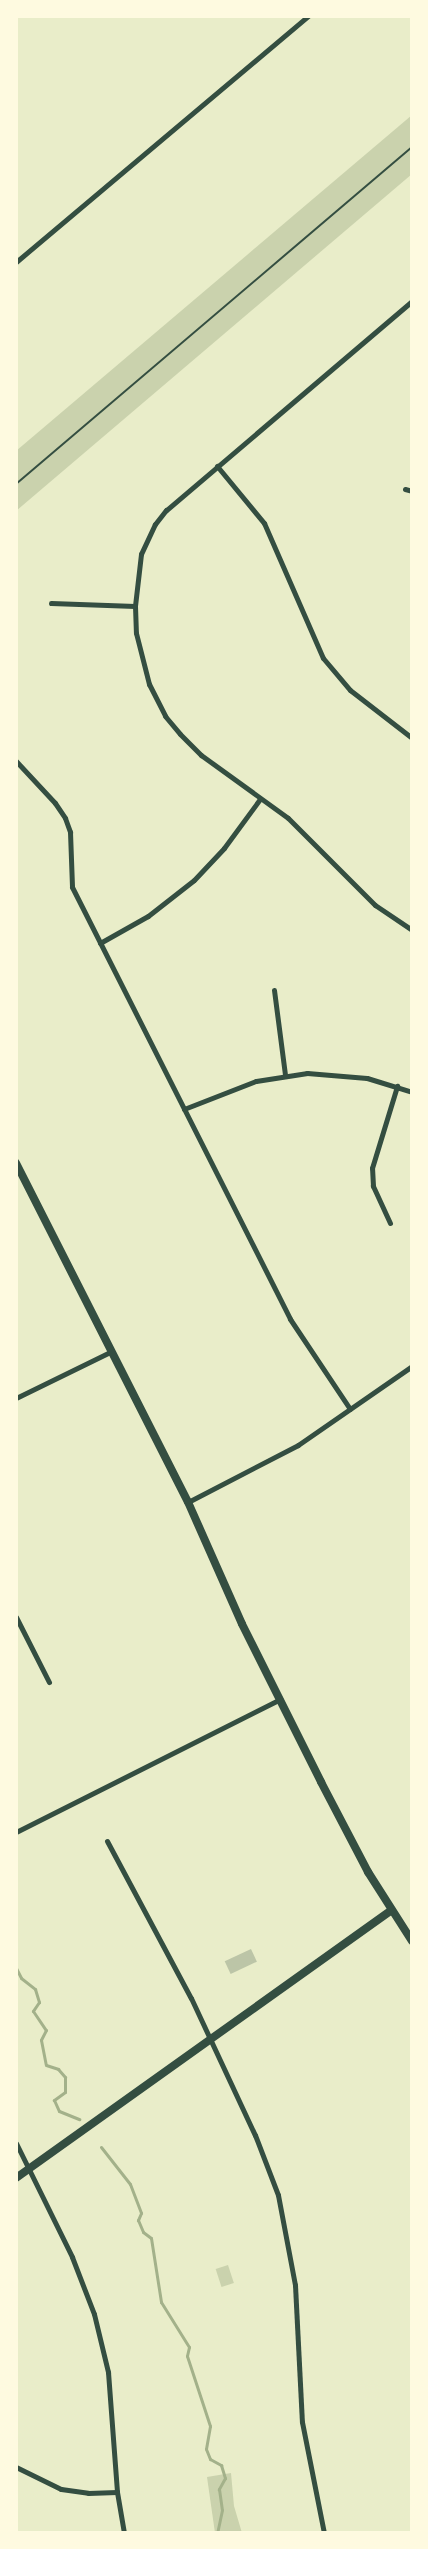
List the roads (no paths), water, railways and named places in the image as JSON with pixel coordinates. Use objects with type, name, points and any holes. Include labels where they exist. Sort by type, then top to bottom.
[{"type":"main road","points":[[16,1163],[188,1502],[232,1604],[280,1699],[391,1911],[412,1941]]},
{"type":"main road","points":[[16,2178],[391,1911]]},
{"type":"street","points":[[16,262],[308,16]]},
{"type":"street","points":[[412,301],[217,466],[155,524],[142,554],[135,606],[140,659],[165,716],[201,756],[306,834],[375,905],[412,930]]},
{"type":"street","points":[[217,466],[264,523],[322,658],[350,690],[412,738]]},
{"type":"street","points":[[405,489],[412,491]]},
{"type":"street","points":[[51,603],[135,606]]},
{"type":"street","points":[[16,761],[56,803],[65,818],[70,832],[72,887],[290,1319],[350,1409]]},
{"type":"street","points":[[100,943],[148,916],[194,880],[224,848],[260,799]]},
{"type":"street","points":[[274,990],[285,1075]]},
{"type":"street","points":[[184,1109],[247,1084],[285,1075],[337,1074],[397,1086],[412,1092]]},
{"type":"street","points":[[390,1223],[373,1186],[372,1168],[397,1086]]},
{"type":"street","points":[[16,1398],[112,1351]]},
{"type":"street","points":[[188,1502],[298,1445],[412,1366]]},
{"type":"street","points":[[16,1617],[50,1682]]},
{"type":"street","points":[[16,1832],[280,1699]]},
{"type":"street","points":[[107,1841],[173,1962],[260,2145],[286,2227],[295,2292],[302,2422],[324,2533]]},
{"type":"street","points":[[16,2143],[72,2257],[94,2314],[108,2372],[117,2492],[124,2533]]},
{"type":"street","points":[[16,2468],[62,2489],[88,2493],[117,2492]]},
{"type":"waterway","points":[[16,1968],[21,1978],[35,1989],[39,2002],[33,2011],[46,2030],[41,2040],[46,2065],[58,2069],[65,2077],[65,2092],[54,2100],[59,2111],[79,2119]]},
{"type":"waterway","points":[[101,2147],[130,2184],[141,2213],[138,2220],[143,2232],[151,2238],[161,2302],[189,2347],[187,2356],[210,2426],[206,2449],[210,2459],[221,2465],[225,2478],[219,2489],[222,2510],[217,2533]]}]
